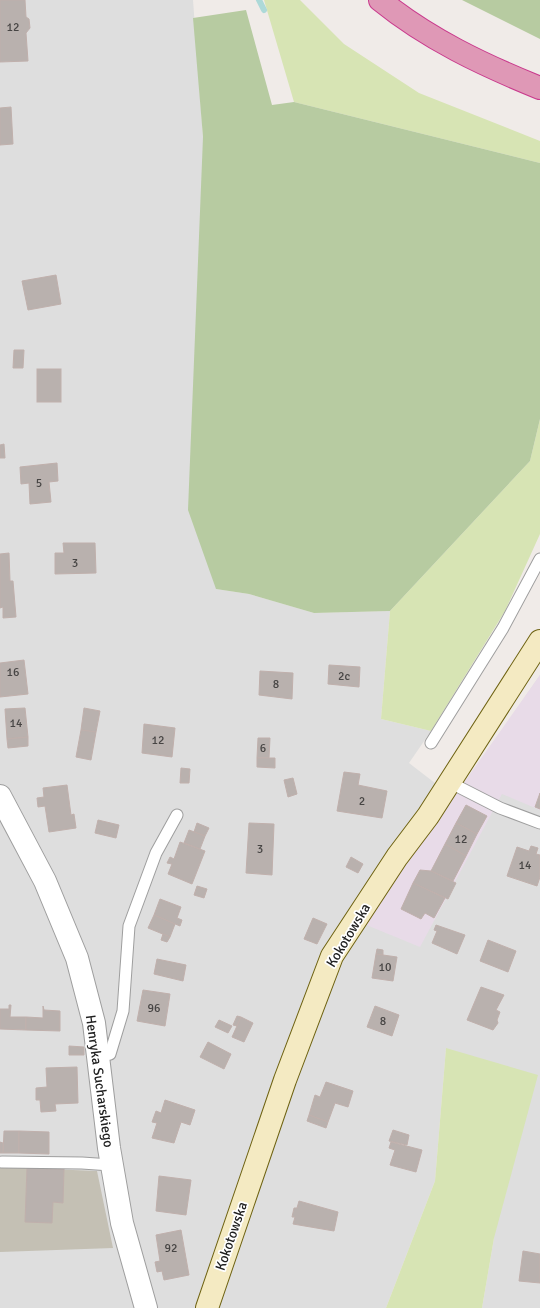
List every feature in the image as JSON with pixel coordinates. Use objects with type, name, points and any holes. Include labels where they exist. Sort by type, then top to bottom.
[{"type":"highway","points":[[380,0],[412,24],[440,42],[496,70],[540,88]]},
{"type":"street","name":"Kokotowska","points":[[207,1308],[285,1080],[332,956],[397,857],[428,816],[540,641]]},
{"type":"street","name":"Henryka Sucharskiego","points":[[0,796],[45,881],[77,958],[94,1023],[111,1165],[122,1222],[146,1308]]},
{"type":"lane","points":[[431,743],[503,628],[540,559]]},
{"type":"lane","points":[[450,782],[500,808],[540,823]]},
{"type":"lane","points":[[99,1056],[110,1054],[123,1011],[129,926],[156,853],[176,815]]},
{"type":"lane","points":[[2,1162],[82,1163],[111,1165]]},
{"type":"shaded area","points":[[0,0],[193,0],[203,137],[216,589],[249,594],[314,613],[390,611],[381,719],[431,731],[409,763],[453,797],[462,788],[540,675],[540,1308],[482,1308],[494,1238],[446,1048],[435,1181],[386,1308],[0,1308]]},
{"type":"shaded area","points":[[540,675],[540,810],[502,794],[420,947],[364,924]]},
{"type":"shaded area","points":[[0,1167],[97,1171],[113,1248],[0,1252]]},
{"type":"green space","points":[[264,0],[300,0],[344,44],[419,93],[540,141],[540,163],[294,102]]},
{"type":"green space","points":[[462,0],[540,0],[540,39]]},
{"type":"green space","points":[[246,10],[272,105],[294,102],[540,163],[540,419],[530,461],[390,611],[314,613],[249,594],[216,589],[188,510],[203,137],[193,18]]},
{"type":"green space","points":[[540,419],[540,534],[505,611],[431,731],[381,719],[390,611],[530,461]]},
{"type":"green space","points":[[446,1048],[538,1075],[494,1238],[482,1308],[386,1308],[435,1181]]},
{"type":"building","points":[[0,0],[25,0],[26,17],[29,19],[30,28],[26,33],[28,61],[0,62]]},
{"type":"building","points":[[11,107],[13,144],[0,145],[0,108]]},
{"type":"building","points":[[56,275],[61,304],[28,310],[22,281]]},
{"type":"building","points":[[14,350],[24,350],[23,368],[13,368]]},
{"type":"building","points":[[37,369],[61,369],[61,402],[37,402]]},
{"type":"building","points":[[4,444],[5,458],[0,458],[0,445]]},
{"type":"building","points":[[57,463],[58,481],[49,482],[51,502],[30,504],[29,483],[21,484],[20,467]]},
{"type":"building","points":[[63,543],[95,543],[96,573],[55,574],[55,553],[64,553]]},
{"type":"building","points":[[9,553],[10,581],[13,581],[16,617],[3,618],[3,607],[0,608],[0,554]]},
{"type":"building","points":[[24,660],[28,694],[0,697],[0,663]]},
{"type":"building","points":[[329,665],[360,667],[359,687],[328,684]]},
{"type":"building","points":[[260,671],[293,673],[292,699],[259,695]]},
{"type":"building","points":[[25,708],[28,737],[7,739],[5,709]]},
{"type":"building","points":[[84,708],[100,711],[96,732],[81,730]]},
{"type":"building","points":[[144,724],[175,728],[172,757],[142,753]]},
{"type":"building","points":[[81,730],[96,732],[91,760],[76,757]]},
{"type":"building","points":[[28,737],[28,746],[8,748],[7,739]]},
{"type":"building","points":[[258,738],[270,738],[269,758],[257,758]]},
{"type":"building","points":[[257,758],[275,758],[275,768],[257,767]]},
{"type":"building","points":[[181,768],[190,769],[189,783],[180,783]]},
{"type":"building","points":[[344,772],[360,774],[358,785],[387,791],[382,818],[337,811]]},
{"type":"building","points":[[293,778],[297,794],[288,797],[284,780]]},
{"type":"building","points":[[67,785],[71,815],[74,814],[76,828],[49,832],[45,806],[38,807],[37,798],[44,797],[43,788]]},
{"type":"building","points":[[540,793],[540,809],[535,807]]},
{"type":"building","points":[[466,805],[487,816],[477,834],[456,823]]},
{"type":"building","points":[[98,820],[119,825],[116,838],[95,833]]},
{"type":"building","points":[[197,823],[209,828],[205,836],[194,832]]},
{"type":"building","points":[[249,823],[274,824],[272,875],[246,873]]},
{"type":"building","points":[[456,823],[477,834],[466,856],[445,844]]},
{"type":"building","points":[[189,830],[205,836],[200,849],[184,843]]},
{"type":"building","points":[[180,842],[205,851],[192,884],[168,874],[172,864],[167,863],[170,857],[174,859]]},
{"type":"building","points":[[445,844],[466,856],[453,881],[431,871]]},
{"type":"building","points":[[531,846],[538,848],[536,854],[540,855],[540,877],[537,886],[507,876],[517,847],[529,851]]},
{"type":"building","points":[[351,857],[363,864],[358,873],[346,867]]},
{"type":"building","points":[[420,870],[431,871],[456,883],[448,899],[413,883]]},
{"type":"building","points":[[413,883],[445,898],[434,918],[425,913],[421,919],[401,909]]},
{"type":"building","points":[[197,886],[207,889],[204,898],[194,895]]},
{"type":"building","points":[[160,899],[181,907],[177,918],[182,920],[180,926],[154,915]]},
{"type":"building","points":[[154,915],[175,924],[170,937],[148,928]]},
{"type":"building","points":[[313,918],[327,924],[317,944],[304,939]]},
{"type":"building","points":[[436,925],[465,935],[457,954],[432,943],[437,931],[434,930]]},
{"type":"building","points":[[163,934],[170,937],[167,942],[161,940]]},
{"type":"building","points":[[488,940],[516,951],[508,972],[480,961]]},
{"type":"building","points":[[377,949],[383,950],[383,955],[376,954]]},
{"type":"building","points":[[376,954],[397,957],[393,981],[372,978]]},
{"type":"building","points":[[157,959],[186,965],[183,981],[154,974]]},
{"type":"building","points":[[481,987],[504,995],[496,1010],[500,1012],[497,1020],[498,1023],[493,1030],[467,1020]]},
{"type":"building","points":[[143,990],[170,994],[165,1026],[137,1021]]},
{"type":"building","points":[[9,1005],[11,1005],[10,1017],[26,1017],[26,1030],[0,1029],[0,1009],[9,1009]]},
{"type":"building","points":[[43,1006],[44,1010],[60,1011],[60,1031],[26,1030],[26,1017],[43,1018]]},
{"type":"building","points":[[375,1006],[399,1015],[392,1036],[367,1027]]},
{"type":"building","points":[[237,1016],[241,1017],[237,1026],[233,1025]]},
{"type":"building","points":[[241,1017],[253,1023],[244,1042],[232,1037]]},
{"type":"building","points":[[219,1020],[232,1026],[228,1033],[215,1027]]},
{"type":"building","points":[[208,1042],[231,1054],[224,1069],[200,1057]]},
{"type":"building","points":[[69,1046],[84,1047],[84,1055],[69,1055]]},
{"type":"building","points":[[77,1067],[78,1103],[55,1104],[56,1111],[41,1112],[40,1100],[36,1100],[36,1088],[47,1087],[46,1068]]},
{"type":"building","points":[[326,1082],[353,1091],[348,1107],[335,1103],[328,1122],[309,1115],[315,1095],[320,1097]]},
{"type":"building","points":[[165,1100],[195,1110],[190,1125],[181,1122],[174,1143],[152,1138],[157,1123],[152,1122],[156,1111],[161,1113]]},
{"type":"building","points":[[309,1115],[328,1122],[326,1128],[307,1121]]},
{"type":"building","points":[[393,1130],[409,1135],[407,1145],[389,1141]]},
{"type":"building","points":[[4,1131],[19,1131],[19,1153],[3,1153]]},
{"type":"building","points":[[19,1131],[49,1132],[49,1154],[19,1153]]},
{"type":"building","points":[[0,1142],[3,1143],[3,1153],[0,1153]]},
{"type":"building","points":[[391,1142],[422,1150],[416,1172],[390,1165],[395,1150],[389,1148]]},
{"type":"building","points":[[27,1168],[64,1169],[63,1203],[53,1202],[52,1223],[25,1222]]},
{"type":"building","points":[[159,1176],[191,1180],[186,1215],[156,1211]]},
{"type":"building","points":[[299,1201],[338,1212],[334,1231],[293,1224],[295,1217],[292,1217],[294,1208],[297,1208]]},
{"type":"building","points":[[181,1230],[189,1275],[164,1280],[162,1271],[157,1272],[155,1262],[160,1261],[156,1235]]},
{"type":"building","points":[[523,1251],[540,1254],[540,1283],[519,1281]]},
{"type":"waterway","points":[[259,0],[264,10]]}]
